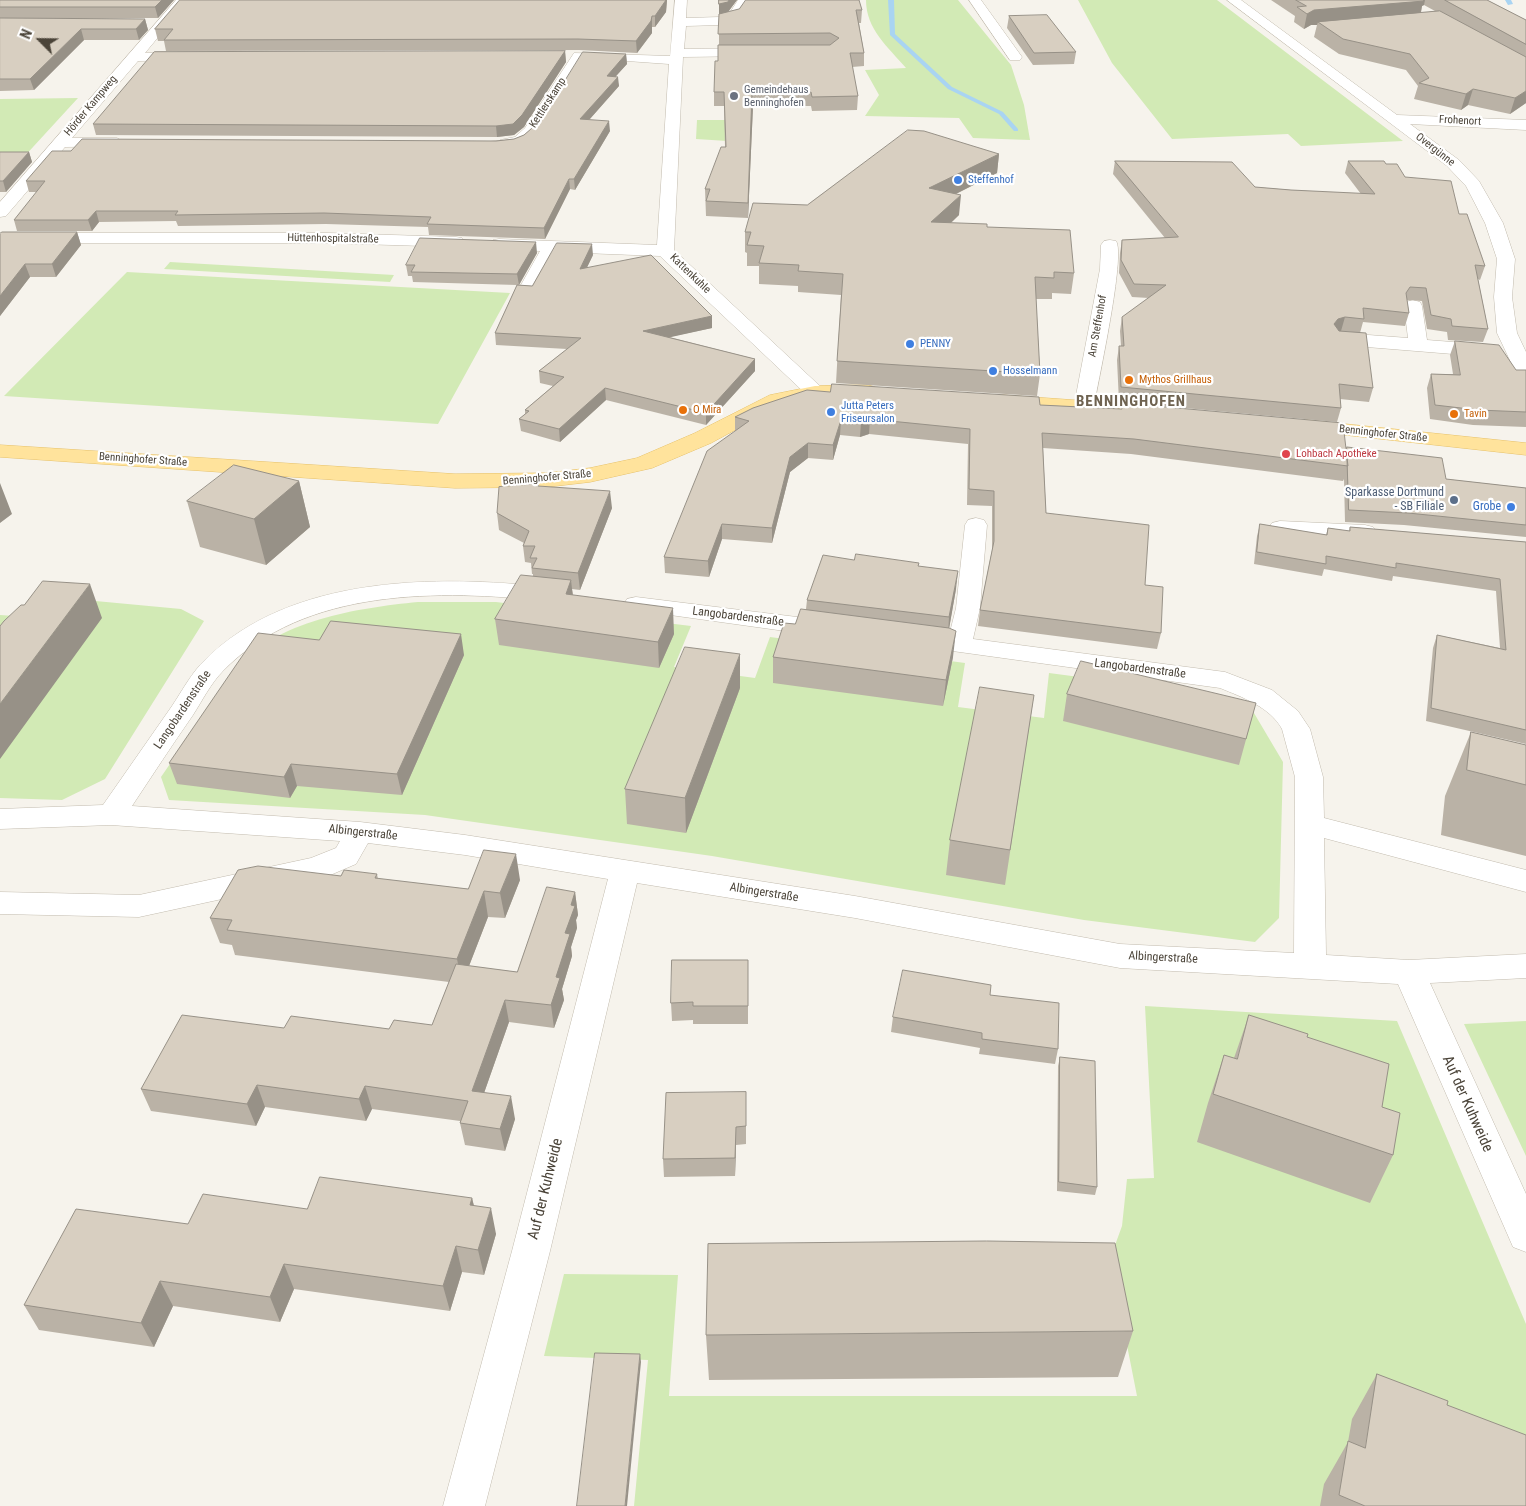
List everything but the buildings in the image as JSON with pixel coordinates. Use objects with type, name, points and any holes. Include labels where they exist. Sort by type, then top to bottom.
[{"type":"main road","name":"Benninghofer Straße","points":[[0,451],[455,481],[547,480],[590,476],[644,463],[703,438],[760,406],[777,400],[815,392],[888,392]]},
{"type":"main road","points":[[987,399],[1180,414]]},
{"type":"main road","name":"Benninghofer Straße","points":[[1286,424],[1526,449]]},
{"type":"street","name":"Hörder Kampweg","points":[[0,212],[183,0]]},
{"type":"street","name":"Kattenkuhle","points":[[681,0],[665,251],[815,392]]},
{"type":"street","points":[[975,0],[1015,57]]},
{"type":"street","name":"Overgünne","points":[[1233,0],[1453,163],[1473,184],[1482,199],[1506,259],[1503,315],[1507,333],[1526,373]]},
{"type":"street","points":[[679,22],[721,21],[734,17],[742,3],[760,6]]},
{"type":"street","points":[[143,24],[162,24]]},
{"type":"street","points":[[560,56],[676,56],[770,52]]},
{"type":"street","name":"Kettlerskamp","points":[[487,144],[520,142],[531,131],[579,56]]},
{"type":"street","points":[[133,57],[203,57]]},
{"type":"street","name":"Frohenort","points":[[1395,119],[1526,125]]},
{"type":"street","points":[[61,142],[130,143]]},
{"type":"street","name":"Hüttenhospitalstraße","points":[[0,238],[328,238],[665,251]]},
{"type":"street","name":"Am Steffenhof","points":[[1084,406],[1109,269],[1110,245]]},
{"type":"street","points":[[526,292],[552,246]]},
{"type":"street","points":[[1413,306],[1418,345]]},
{"type":"street","points":[[1342,339],[1516,353]]},
{"type":"street","points":[[959,646],[969,600],[976,525]]},
{"type":"street","points":[[1280,528],[1384,533]]},
{"type":"street","name":"Langobardenstraße","points":[[111,815],[212,667],[238,644],[273,622],[316,605],[404,589],[492,588],[575,597]]},
{"type":"street","name":"Langobardenstraße","points":[[612,601],[848,631]]},
{"type":"street","name":"Langobardenstraße","points":[[894,637],[1225,680],[1263,696],[1288,717],[1296,728],[1308,777],[1310,966]]},
{"type":"street","name":"Albingerstraße","points":[[0,819],[111,815],[360,832],[465,845],[625,872],[855,907],[1120,956],[1409,972],[1526,966]]},
{"type":"street","points":[[1309,824],[1526,881]]},
{"type":"street","points":[[0,902],[139,906],[317,868],[346,856],[360,832]]},
{"type":"street","name":"Auf der Kuhweide","points":[[464,1506],[531,1251],[625,872]]},
{"type":"street","name":"Auf der Kuhweide","points":[[1409,972],[1526,1235]]},
{"type":"green space","points":[[866,0],[958,0],[1011,65],[1024,105],[1030,140],[973,138],[959,118],[865,116],[879,95],[865,70],[906,68],[885,45],[874,29],[867,10]]},
{"type":"green space","points":[[1078,0],[1217,0],[1403,141],[1301,146],[1288,134],[1172,139],[1112,63]]},
{"type":"green space","points":[[78,98],[22,159],[0,159],[0,99]]},
{"type":"green space","points":[[697,120],[733,120],[743,142],[696,139]]},
{"type":"green space","points":[[170,262],[394,275],[390,282],[164,269]]},
{"type":"green space","points":[[127,272],[510,293],[438,424],[4,396]]},
{"type":"green space","points":[[42,596],[181,609],[204,621],[105,779],[62,800],[0,798],[0,615],[29,617]]},
{"type":"green space","points":[[418,602],[496,602],[691,626],[674,667],[755,678],[770,637],[965,663],[958,707],[1044,718],[1049,673],[1178,690],[1251,708],[1283,762],[1279,918],[1255,942],[1084,920],[712,856],[425,815],[169,800],[161,777],[225,683],[252,653],[272,639],[295,628],[319,620],[370,608]]},
{"type":"green space","points":[[1145,1006],[1397,1021],[1526,1324],[1526,1506],[634,1506],[648,1360],[544,1356],[564,1274],[678,1275],[669,1396],[1137,1396],[1110,1259],[1122,1226],[1127,1179],[1154,1178]]},
{"type":"green space","points":[[1526,1021],[1526,1156],[1464,1024]]},
{"type":"waterway","points":[[891,0],[892,34],[950,88],[1001,113],[1016,130]]},
{"type":"waterway","points":[[1508,0],[1510,4]]},
{"type":"place","name":"Gemeindehaus Benninghofen","points":[[734,96]]},
{"type":"place","name":"Steffenhof","points":[[958,180]]},
{"type":"place","name":"PENNY","points":[[910,344]]},
{"type":"place","name":"Hosselmann","points":[[993,371]]},
{"type":"place","name":"Mythos Grillhaus","points":[[1129,380]]},
{"type":"place","name":"O Mira","points":[[683,410]]},
{"type":"place","name":"Jutta Peters Friseursalon","points":[[831,412]]},
{"type":"place","name":"Tavin","points":[[1454,414]]},
{"type":"place","name":"Lohbach Apotheke","points":[[1286,454]]},
{"type":"place","name":"Sparkasse Dortmund - SB Filiale","points":[[1454,500]]},
{"type":"place","name":"Grobe","points":[[1511,507]]},
{"type":"district","name":"BENNINGHOFEN","points":[[1131,402]]}]
